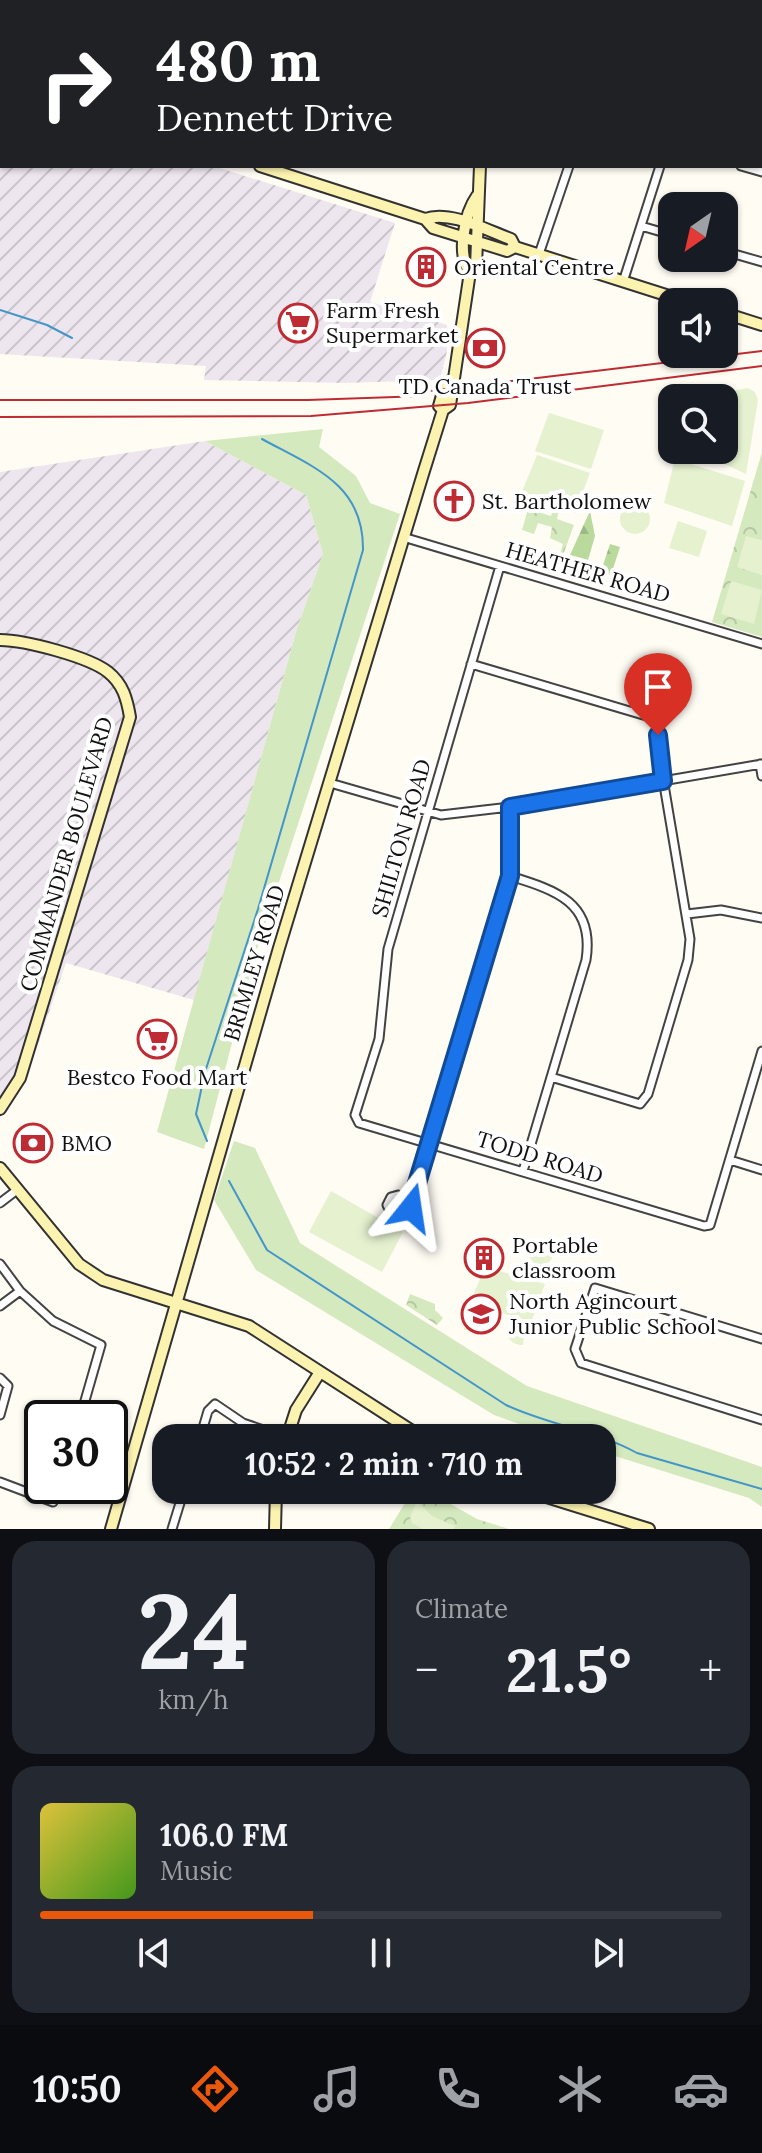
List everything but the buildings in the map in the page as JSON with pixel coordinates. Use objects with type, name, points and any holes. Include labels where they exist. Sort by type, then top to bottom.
[{"type":"main road","points":[[266,168],[425,219],[433,228],[507,251],[515,247],[658,293]]},
{"type":"main road","name":"BRIMLEY ROAD","points":[[470,272],[464,265],[464,237],[472,225],[480,168]]},
{"type":"main road","points":[[425,219],[436,215],[472,225],[511,239],[515,247]]},
{"type":"main road","name":"BRIMLEY ROAD","points":[[111,1529],[403,537],[443,410],[450,405],[455,387],[452,380],[470,272],[476,266],[477,241],[472,225]]},
{"type":"main road","points":[[738,317],[762,325]]},
{"type":"main road","name":"COMMANDER BOULEVARD","points":[[0,640],[31,645],[98,666],[122,689],[130,717],[24,1067],[11,1097],[0,1109]]},
{"type":"main road","points":[[0,1168],[79,1264],[103,1280],[249,1326],[401,1424]]},
{"type":"main road","points":[[292,1424],[299,1404],[320,1372]]},
{"type":"main road","points":[[275,1529],[276,1504]]},
{"type":"main road","points":[[569,1504],[649,1529]]},
{"type":"street","points":[[539,254],[568,168]]},
{"type":"street","points":[[623,282],[659,168]]},
{"type":"street","points":[[641,226],[658,231]]},
{"type":"street","points":[[738,255],[762,262]]},
{"type":"street","name":"HEATHER ROAD","points":[[403,537],[762,644]]},
{"type":"street","name":"SHILTON ROAD","points":[[359,1123],[355,1115],[379,1039],[384,967],[500,566]]},
{"type":"street","points":[[471,664],[656,717],[661,724],[658,744],[690,939],[688,960],[645,1101],[640,1104],[551,1077]]},
{"type":"street","points":[[330,783],[427,812],[461,813],[761,764],[762,776]]},
{"type":"street","points":[[408,1199],[415,1190],[510,876],[510,807]]},
{"type":"street","points":[[510,876],[559,893],[575,907],[586,930],[586,960],[523,1171]]},
{"type":"street","points":[[687,914],[721,910],[762,918]]},
{"type":"street","points":[[762,1051],[730,1160],[762,1170]]},
{"type":"street","name":"TODD ROAD","points":[[359,1123],[704,1226],[710,1225],[730,1160]]},
{"type":"street","points":[[0,1203],[17,1190]]},
{"type":"street","points":[[0,1264],[20,1291],[53,1321],[101,1345],[85,1400]]},
{"type":"street","points":[[762,1339],[595,1288],[575,1349],[581,1363],[762,1420]]},
{"type":"street","points":[[0,1306],[20,1291]]},
{"type":"street","points":[[0,1378],[8,1386],[0,1415]]},
{"type":"street","points":[[204,1424],[208,1411],[215,1404],[246,1424]]},
{"type":"street","points":[[0,1482],[24,1491]]},
{"type":"street","points":[[172,1529],[180,1504]]},
{"type":"shaded area","points":[[0,168],[219,168],[395,223],[370,302],[447,325],[447,351],[440,380],[344,383],[204,380],[206,366],[0,354]]},
{"type":"shaded area","points":[[205,441],[306,495],[323,554],[296,632],[194,1000],[66,963],[24,1085],[0,1118],[0,472]]},
{"type":"green space","points":[[748,388],[755,392],[758,400],[746,474],[725,464],[738,464],[738,390]]},
{"type":"green space","points":[[549,413],[604,430],[591,469],[535,451]]},
{"type":"green space","points":[[323,429],[319,447],[356,476],[370,503],[400,514],[256,952],[204,1149],[157,1132],[296,632],[323,554],[306,495],[205,441]]},
{"type":"green space","points":[[762,452],[762,637],[712,622]]},
{"type":"green space","points":[[537,455],[590,473],[575,513],[521,494]]},
{"type":"green space","points":[[674,464],[691,464],[745,481],[732,526],[664,503]]},
{"type":"green space","points":[[635,504],[641,505],[649,513],[649,525],[641,533],[635,534],[629,533],[621,525],[620,519],[621,513],[629,505]]},
{"type":"green space","points":[[554,508],[559,509],[557,519],[574,525],[563,555],[560,554],[563,544],[550,538],[552,527],[538,523],[534,534],[522,530],[528,509],[551,516]]},
{"type":"green space","points":[[590,511],[595,536],[588,560],[570,555]]},
{"type":"green space","points":[[678,521],[707,531],[699,557],[669,548]]},
{"type":"green space","points":[[746,536],[762,540],[762,575],[737,567]]},
{"type":"green space","points":[[610,544],[620,547],[611,575],[601,571]]},
{"type":"green space","points":[[731,581],[762,590],[754,624],[721,614]]},
{"type":"green space","points":[[234,1141],[255,1148],[300,1243],[527,1386],[762,1467],[762,1507],[749,1498],[616,1456],[616,1424],[519,1424],[494,1415],[256,1270],[214,1200]]},
{"type":"green space","points":[[331,1191],[403,1232],[382,1272],[309,1232]]},
{"type":"green space","points":[[541,1241],[550,1244],[553,1253],[550,1262],[541,1265],[532,1262],[529,1253],[532,1244]]},
{"type":"green space","points":[[485,1267],[545,1284],[531,1322],[470,1303]]},
{"type":"green space","points":[[410,1294],[435,1304],[435,1310],[443,1318],[437,1325],[406,1305]]},
{"type":"green space","points":[[477,1310],[487,1319],[484,1329],[464,1330],[468,1314]]},
{"type":"green space","points":[[513,1323],[525,1328],[523,1345],[514,1343],[508,1337],[506,1330]]},
{"type":"green space","points":[[404,1504],[451,1504],[477,1519],[509,1529],[389,1529]]},
{"type":"green space","points":[[416,1504],[420,1504],[432,1516],[455,1526],[454,1529],[423,1529],[412,1523],[410,1517]]},
{"type":"waterway","points":[[0,310],[47,325],[72,338]]},
{"type":"waterway","points":[[207,1141],[196,1114],[205,1072],[258,909],[363,550],[361,527],[345,493],[317,469],[262,439]]},
{"type":"waterway","points":[[229,1181],[267,1250],[506,1405],[606,1439],[637,1453],[762,1489]]},
{"type":"railway","points":[[412,393],[762,351]]},
{"type":"railway","points":[[0,417],[311,416],[468,403],[762,366]]},
{"type":"railway","points":[[0,400],[308,400],[424,396]]},
{"type":"place","name":"Oriental Centre","points":[[426,267]]},
{"type":"place","name":"Farm Fresh Supermarket","points":[[298,323]]},
{"type":"place","name":"TD Canada Trust","points":[[485,348]]},
{"type":"place","name":"St. Bartholomew","points":[[454,501]]},
{"type":"place","name":"Bestco Food Mart","points":[[157,1039]]},
{"type":"place","name":"BMO","points":[[33,1143]]},
{"type":"place","name":"Portable classroom","points":[[484,1258]]},
{"type":"place","name":"North Agincourt Junior Public School","points":[[481,1314]]},
{"type":"route","points":[[411,1208],[408,1199],[415,1190],[510,876],[510,807],[663,781],[658,735]]}]
